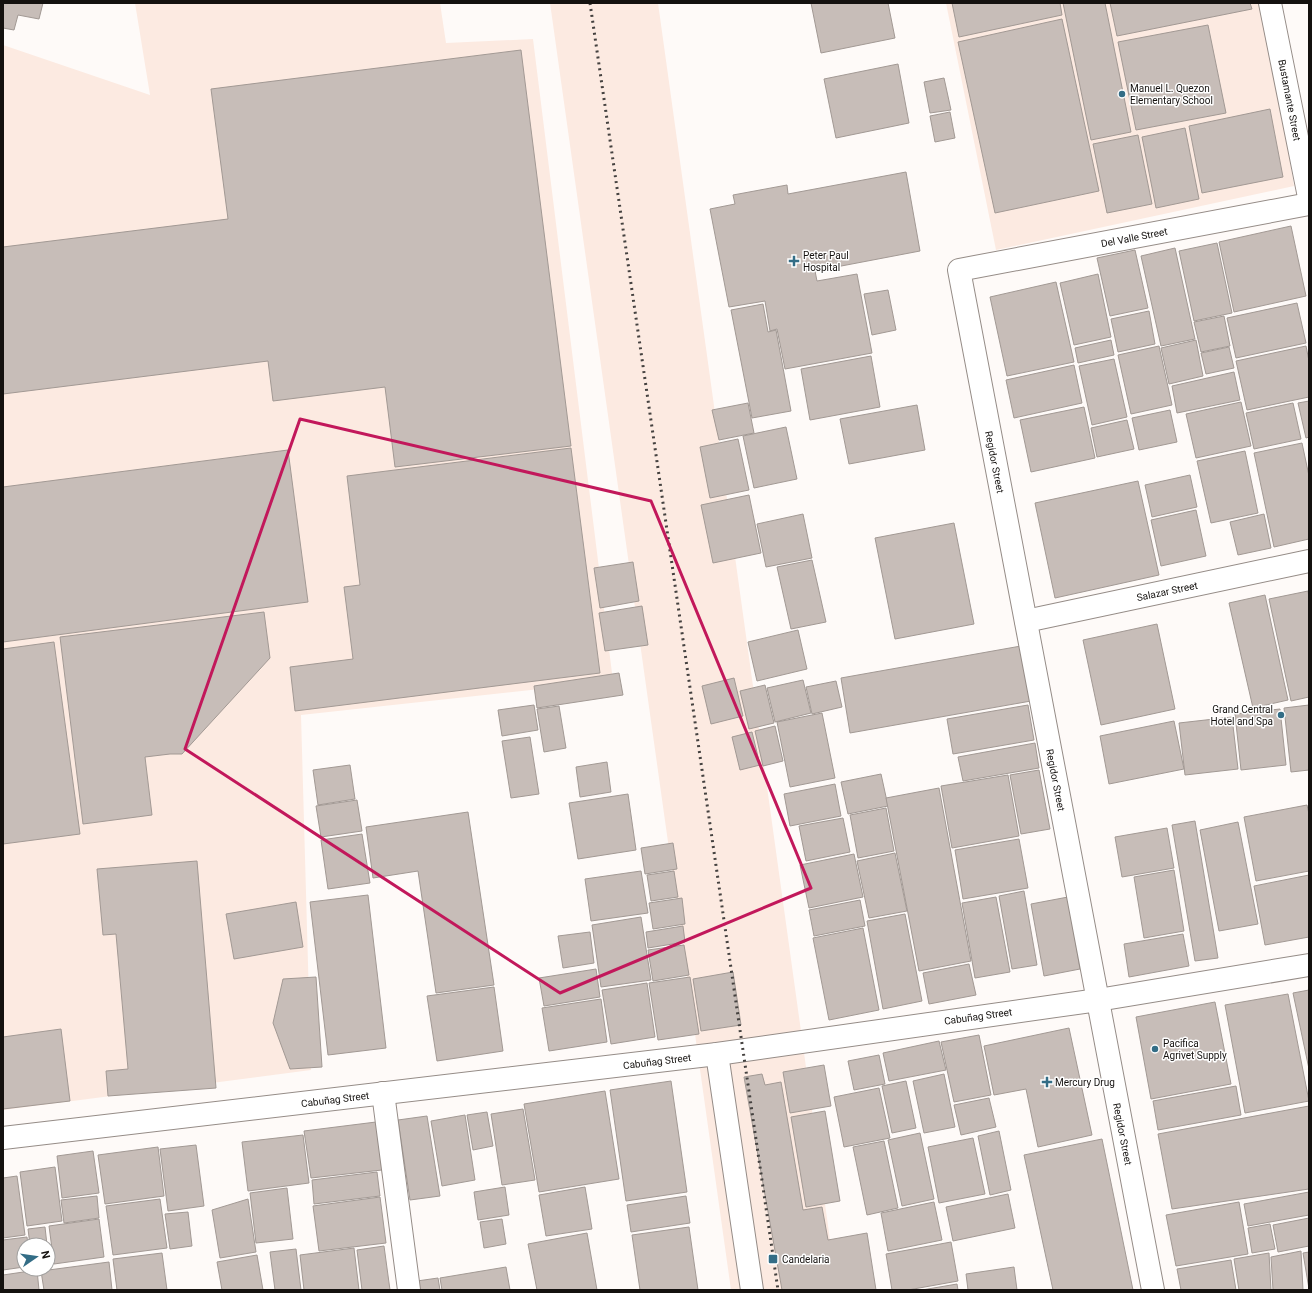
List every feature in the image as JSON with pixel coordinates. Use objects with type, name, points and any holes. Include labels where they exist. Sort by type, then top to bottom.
[{"type":"street","name":"Bustamante Street","points":[[1270,3],[1309,197]]},
{"type":"street","name":"Del Valle Street","points":[[959,270],[1309,204]]},
{"type":"street","name":"Regidor Street","points":[[959,270],[1153,1290]]},
{"type":"street","name":"Salazar Street","points":[[1026,621],[1309,561]]},
{"type":"street","name":"Cabuñag Street","points":[[3,1138],[717,1054],[1098,1000],[1309,965]]},
{"type":"street","points":[[717,1054],[752,1290]]},
{"type":"street","points":[[383,1093],[409,1290]]},
{"type":"highlighted area","points":[[300,419],[651,501],[811,888],[560,993],[185,749]]},
{"type":"shaded area","points":[[135,3],[440,3],[446,43],[533,39],[613,681],[301,715],[311,1070],[3,1110],[3,45],[150,95]]},
{"type":"shaded area","points":[[550,3],[658,3],[837,1290],[731,1290]]},
{"type":"shaded area","name":"Manuel L. Quezon Elementary School","points":[[946,3],[1265,3],[1294,186],[996,250]]},
{"type":"building","points":[[3,3],[43,3],[39,19],[18,15],[14,30],[3,28]]},
{"type":"building","points":[[811,3],[888,3],[895,38],[821,53]]},
{"type":"building","points":[[952,3],[1060,3],[1062,15],[959,37]]},
{"type":"building","points":[[1063,3],[1105,3],[1131,132],[1091,140]]},
{"type":"building","points":[[1110,3],[1250,3],[1252,9],[1117,36]]},
{"type":"building","points":[[1062,19],[1099,191],[995,213],[958,42]]},
{"type":"building","points":[[1208,25],[1226,113],[1136,130],[1118,42]]},
{"type":"building","points":[[521,50],[571,446],[395,467],[385,387],[273,401],[268,361],[3,394],[3,247],[228,219],[211,89]]},
{"type":"building","points":[[898,64],[909,123],[836,138],[824,79]]},
{"type":"building","points":[[944,78],[951,110],[930,113],[924,82]]},
{"type":"building","points":[[1270,109],[1283,177],[1202,193],[1189,126]]},
{"type":"building","points":[[950,112],[955,138],[935,142],[930,116]]},
{"type":"building","points":[[1185,128],[1199,199],[1156,208],[1142,137]]},
{"type":"building","points":[[1138,135],[1152,204],[1107,213],[1093,144]]},
{"type":"building","name":"Peter Paul Hospital","points":[[906,172],[920,251],[815,271],[817,281],[857,274],[872,353],[785,369],[777,329],[770,331],[765,301],[729,307],[710,209],[735,204],[733,195],[787,185],[788,194]]},
{"type":"building","points":[[1291,226],[1306,296],[1234,312],[1219,242]]},
{"type":"building","points":[[1217,243],[1232,313],[1194,321],[1179,251]]},
{"type":"building","points":[[1175,248],[1195,339],[1161,346],[1141,256]]},
{"type":"building","points":[[1135,250],[1148,308],[1110,316],[1097,258]]},
{"type":"building","points":[[1098,274],[1111,337],[1074,345],[1060,283]]},
{"type":"building","points":[[1056,282],[1074,362],[1007,376],[990,297]]},
{"type":"building","points":[[888,290],[896,330],[872,335],[864,294]]},
{"type":"building","points":[[1297,303],[1306,343],[1236,358],[1227,318]]},
{"type":"building","points":[[763,304],[768,332],[776,330],[791,411],[752,418],[731,310]]},
{"type":"building","points":[[1149,311],[1155,344],[1118,352],[1111,319]]},
{"type":"building","points":[[1224,316],[1230,346],[1201,352],[1194,322]]},
{"type":"building","points":[[1111,340],[1114,355],[1078,363],[1075,348]]},
{"type":"building","points":[[1196,340],[1203,376],[1169,384],[1161,348]]},
{"type":"building","points":[[1159,346],[1172,405],[1131,414],[1118,355]]},
{"type":"building","points":[[1306,346],[1309,361],[1309,397],[1247,410],[1236,361]]},
{"type":"building","points":[[1229,347],[1234,368],[1206,374],[1201,353]]},
{"type":"building","points":[[871,356],[880,407],[810,420],[801,369]]},
{"type":"building","points":[[1114,359],[1127,417],[1092,425],[1079,366]]},
{"type":"building","points":[[1074,365],[1082,403],[1014,418],[1006,380]]},
{"type":"building","points":[[1234,372],[1240,400],[1177,413],[1172,386]]},
{"type":"building","points":[[1309,401],[1309,437],[1306,438],[1298,403]]},
{"type":"building","points":[[1241,402],[1251,446],[1196,458],[1186,414]]},
{"type":"building","points":[[748,403],[754,433],[719,440],[712,410]]},
{"type":"building","points":[[1293,403],[1301,439],[1254,449],[1246,413]]},
{"type":"building","points":[[917,405],[925,450],[849,464],[840,419]]},
{"type":"building","points":[[1084,407],[1095,458],[1031,472],[1020,420]]},
{"type":"building","points":[[1170,410],[1177,442],[1139,450],[1132,418]]},
{"type":"building","points":[[1127,420],[1134,449],[1097,457],[1091,428]]},
{"type":"building","points":[[786,427],[797,479],[754,488],[743,436]]},
{"type":"building","points":[[738,439],[749,490],[710,498],[700,447]]},
{"type":"building","points":[[1302,443],[1309,476],[1309,539],[1274,547],[1254,453]]},
{"type":"building","points":[[571,448],[600,673],[295,711],[290,667],[353,659],[344,587],[360,585],[347,476]]},
{"type":"building","points":[[288,450],[308,602],[3,642],[3,487]]},
{"type":"building","points":[[1245,451],[1258,513],[1211,523],[1197,461]]},
{"type":"building","points":[[1190,475],[1197,507],[1152,517],[1145,485]]},
{"type":"building","points":[[1138,481],[1159,575],[1055,598],[1035,503]]},
{"type":"building","points":[[749,495],[761,553],[713,563],[701,505]]},
{"type":"building","points":[[1196,510],[1206,556],[1161,566],[1151,520]]},
{"type":"building","points":[[803,514],[812,558],[766,567],[757,524]]},
{"type":"building","points":[[1264,514],[1271,548],[1238,555],[1230,522]]},
{"type":"building","points":[[954,523],[974,624],[895,639],[875,538]]},
{"type":"building","points":[[812,560],[826,622],[791,629],[777,567]]},
{"type":"building","points":[[633,562],[639,601],[600,608],[594,568]]},
{"type":"building","points":[[1308,591],[1309,697],[1291,701],[1269,599]]},
{"type":"building","points":[[1265,595],[1288,700],[1253,708],[1229,603]]},
{"type":"building","points":[[642,606],[648,645],[605,651],[599,613]]},
{"type":"building","points":[[264,612],[270,658],[182,754],[145,757],[152,815],[83,824],[60,637]]},
{"type":"building","points":[[1157,624],[1175,709],[1101,725],[1083,640]]},
{"type":"building","points":[[798,630],[807,669],[757,681],[748,642]]},
{"type":"building","points":[[54,642],[80,834],[3,844],[3,649]]},
{"type":"building","points":[[1021,646],[1031,701],[850,733],[841,678]]},
{"type":"building","points":[[619,673],[623,695],[537,708],[534,686]]},
{"type":"building","points":[[734,678],[743,716],[711,724],[702,686]]},
{"type":"building","points":[[803,680],[811,713],[775,722],[767,688]]},
{"type":"building","points":[[836,681],[842,707],[812,714],[806,687]]},
{"type":"building","points":[[765,685],[774,723],[749,729],[740,691]]},
{"type":"building","points":[[534,705],[538,730],[502,736],[498,710]]},
{"type":"building","points":[[1028,705],[1034,740],[953,754],[947,719]]},
{"type":"building","points":[[1309,705],[1309,770],[1291,772],[1284,708]]},
{"type":"building","points":[[559,706],[566,748],[544,752],[537,709]]},
{"type":"building","points":[[1280,709],[1286,765],[1241,770],[1235,714]]},
{"type":"building","points":[[822,713],[835,778],[790,787],[777,722]]},
{"type":"building","points":[[1232,717],[1238,769],[1185,775],[1179,723]]},
{"type":"building","points":[[1174,721],[1184,769],[1109,784],[1100,736]]},
{"type":"building","points":[[775,726],[783,761],[763,766],[755,731]]},
{"type":"building","points":[[752,732],[760,765],[740,770],[732,737]]},
{"type":"building","points":[[530,737],[539,794],[511,798],[502,741]]},
{"type":"building","points":[[1035,743],[1039,768],[963,781],[958,757]]},
{"type":"building","points":[[607,762],[611,792],[580,797],[576,767]]},
{"type":"building","points":[[350,765],[355,799],[318,805],[313,770]]},
{"type":"building","points":[[1039,770],[1050,829],[1021,834],[1010,775]]},
{"type":"building","points":[[881,774],[888,806],[848,814],[841,782]]},
{"type":"building","points":[[1008,775],[1019,836],[952,848],[941,786]]},
{"type":"building","points":[[835,784],[841,816],[790,826],[784,794]]},
{"type":"building","points":[[939,788],[971,961],[919,971],[886,798]]},
{"type":"building","points":[[628,794],[636,850],[578,859],[569,803]]},
{"type":"building","points":[[357,800],[362,831],[321,837],[316,806]]},
{"type":"building","points":[[1307,805],[1309,814],[1309,871],[1256,881],[1244,817]]},
{"type":"building","points":[[886,808],[894,851],[858,858],[850,815]]},
{"type":"building","points":[[468,812],[494,985],[436,993],[418,871],[373,878],[366,827]]},
{"type":"building","points":[[843,818],[850,852],[806,861],[799,826]]},
{"type":"building","points":[[1195,821],[1218,958],[1195,961],[1172,825]]},
{"type":"building","points":[[1238,822],[1258,924],[1219,931],[1200,830]]},
{"type":"building","points":[[1167,828],[1174,868],[1122,877],[1115,837]]},
{"type":"building","points":[[362,834],[370,883],[328,889],[321,840]]},
{"type":"building","points":[[1019,839],[1028,888],[963,899],[955,850]]},
{"type":"building","points":[[673,843],[677,869],[645,874],[641,848]]},
{"type":"building","points":[[895,853],[907,911],[869,918],[857,861]]},
{"type":"building","points":[[854,854],[863,897],[809,908],[800,865]]},
{"type":"building","points":[[197,861],[216,1088],[108,1096],[106,1071],[128,1069],[116,934],[103,935],[97,869]]},
{"type":"building","points":[[1174,870],[1184,931],[1144,938],[1134,877]]},
{"type":"building","points":[[641,871],[648,913],[591,921],[585,879]]},
{"type":"building","points":[[674,871],[678,897],[651,901],[647,875]]},
{"type":"building","points":[[1309,875],[1309,937],[1265,945],[1254,886]]},
{"type":"building","points":[[1024,891],[1037,965],[1012,969],[999,896]]},
{"type":"building","points":[[368,895],[386,1048],[328,1055],[310,902]]},
{"type":"building","points":[[996,897],[1010,972],[975,978],[962,903]]},
{"type":"building","points":[[1068,897],[1080,969],[1044,976],[1031,904]]},
{"type":"building","points":[[682,898],[685,924],[653,929],[649,903]]},
{"type":"building","points":[[860,900],[865,926],[814,936],[809,910]]},
{"type":"building","points":[[296,902],[303,947],[234,959],[226,914]]},
{"type":"building","points":[[905,914],[922,1001],[883,1009],[867,921]]},
{"type":"building","points":[[641,917],[651,980],[601,987],[592,925]]},
{"type":"building","points":[[683,926],[685,942],[648,948],[646,932]]},
{"type":"building","points":[[863,928],[879,1010],[829,1020],[813,938]]},
{"type":"building","points":[[590,932],[594,963],[563,968],[558,936]]},
{"type":"building","points":[[1183,934],[1189,966],[1129,977],[1124,944]]},
{"type":"building","points":[[684,945],[689,975],[653,981],[648,950]]},
{"type":"building","points":[[969,964],[976,995],[929,1004],[923,973]]},
{"type":"building","points":[[596,969],[600,997],[544,1006],[539,978]]},
{"type":"building","points":[[733,972],[741,1025],[701,1031],[693,979]]},
{"type":"building","points":[[316,977],[322,1067],[290,1069],[273,1023],[283,979]]},
{"type":"building","points":[[690,977],[699,1034],[658,1040],[649,983]]},
{"type":"building","points":[[647,983],[655,1037],[611,1044],[602,990]]},
{"type":"building","points":[[494,987],[503,1051],[437,1061],[427,996]]},
{"type":"building","points":[[1309,990],[1309,1069],[1293,993]]},
{"type":"building","points":[[1288,994],[1309,1101],[1245,1113],[1225,1005]]},
{"type":"building","points":[[601,999],[607,1042],[549,1051],[542,1008]]},
{"type":"building","points":[[1215,1002],[1231,1084],[1151,1099],[1136,1017]]},
{"type":"building","points":[[1069,1028],[1092,1135],[1038,1147],[1026,1089],[994,1095],[984,1046]]},
{"type":"building","points":[[61,1029],[70,1101],[3,1109],[3,1037]]},
{"type":"building","points":[[979,1035],[991,1095],[954,1102],[941,1042]]},
{"type":"building","points":[[939,1041],[946,1070],[889,1081],[883,1053]]},
{"type":"building","points":[[879,1055],[885,1084],[854,1090],[848,1061]]},
{"type":"building","points":[[824,1065],[831,1106],[790,1113],[783,1072]]},
{"type":"building","points":[[762,1074],[765,1085],[781,1082],[803,1210],[822,1207],[828,1240],[867,1233],[876,1290],[782,1290],[744,1077]]},
{"type":"building","points":[[944,1074],[955,1127],[924,1133],[913,1081]]},
{"type":"building","points":[[671,1081],[687,1192],[626,1201],[610,1090]]},
{"type":"building","points":[[906,1081],[916,1128],[892,1133],[882,1086]]},
{"type":"building","points":[[1236,1086],[1241,1115],[1158,1130],[1153,1101]]},
{"type":"building","points":[[879,1088],[890,1138],[844,1147],[834,1097]]},
{"type":"building","points":[[605,1091],[619,1179],[539,1192],[524,1104]]},
{"type":"building","points":[[989,1098],[996,1127],[961,1135],[954,1105]]},
{"type":"building","points":[[1309,1106],[1309,1189],[1172,1209],[1158,1134]]},
{"type":"building","points":[[523,1109],[535,1180],[502,1185],[491,1114]]},
{"type":"building","points":[[825,1111],[840,1201],[806,1207],[791,1117]]},
{"type":"building","points":[[487,1112],[493,1146],[473,1150],[467,1115]]},
{"type":"building","points":[[465,1115],[475,1180],[442,1186],[431,1121]]},
{"type":"building","points":[[427,1116],[440,1196],[410,1200],[398,1120]]},
{"type":"building","points":[[376,1122],[382,1170],[311,1178],[304,1131]]},
{"type":"building","points":[[999,1131],[1011,1190],[990,1195],[978,1136]]},
{"type":"building","points":[[920,1133],[934,1199],[902,1206],[888,1140]]},
{"type":"building","points":[[303,1135],[309,1183],[248,1191],[242,1142]]},
{"type":"building","points":[[973,1138],[985,1194],[939,1203],[928,1147]]},
{"type":"building","points":[[1102,1139],[1133,1290],[1053,1290],[1024,1155]]},
{"type":"building","points":[[884,1141],[898,1208],[867,1215],[853,1147]]},
{"type":"building","points":[[196,1145],[204,1206],[168,1211],[160,1149]]},
{"type":"building","points":[[158,1147],[164,1196],[105,1204],[98,1155]]},
{"type":"building","points":[[93,1151],[99,1193],[62,1198],[57,1156]]},
{"type":"building","points":[[55,1167],[62,1221],[27,1226],[20,1172]]},
{"type":"building","points":[[377,1172],[380,1196],[314,1204],[312,1180]]},
{"type":"building","points":[[17,1176],[25,1235],[3,1238],[3,1178]]},
{"type":"building","points":[[505,1187],[509,1215],[478,1220],[474,1192]]},
{"type":"building","points":[[585,1187],[592,1229],[546,1236],[539,1195]]},
{"type":"building","points":[[287,1188],[293,1239],[256,1243],[250,1193]]},
{"type":"building","points":[[1309,1192],[1309,1215],[1248,1226],[1244,1204]]},
{"type":"building","points":[[1008,1194],[1015,1228],[953,1241],[946,1207]]},
{"type":"building","points":[[97,1196],[99,1218],[64,1223],[61,1200]]},
{"type":"building","points":[[686,1196],[690,1223],[631,1232],[627,1205]]},
{"type":"building","points":[[380,1197],[386,1243],[319,1251],[313,1206]]},
{"type":"building","points":[[160,1199],[167,1248],[113,1255],[106,1206]]},
{"type":"building","points":[[248,1199],[256,1252],[220,1258],[212,1210]]},
{"type":"building","points":[[934,1202],[942,1240],[888,1251],[881,1213]]},
{"type":"building","points":[[1239,1202],[1248,1254],[1176,1266],[1166,1215]]},
{"type":"building","points":[[188,1212],[192,1246],[170,1249],[165,1214]]},
{"type":"building","points":[[1309,1218],[1309,1246],[1278,1252],[1273,1225]]},
{"type":"building","points":[[99,1219],[104,1257],[56,1264],[56,1237],[50,1237],[49,1226]]},
{"type":"building","points":[[502,1219],[506,1244],[484,1248],[480,1222]]},
{"type":"building","points":[[1270,1224],[1275,1249],[1252,1253],[1248,1228]]},
{"type":"building","points":[[45,1227],[46,1237],[29,1237],[28,1229]]},
{"type":"building","points":[[689,1227],[698,1290],[640,1290],[632,1235]]},
{"type":"building","points":[[587,1233],[597,1290],[537,1290],[528,1244]]},
{"type":"building","points":[[16,1238],[16,1268],[3,1270],[3,1240]]},
{"type":"building","points":[[951,1242],[958,1281],[908,1290],[892,1290],[886,1254]]},
{"type":"building","points":[[384,1246],[390,1290],[362,1290],[357,1250]]},
{"type":"building","points":[[354,1248],[359,1290],[304,1290],[300,1255]]},
{"type":"building","points":[[296,1249],[301,1290],[275,1290],[270,1252]]},
{"type":"building","points":[[1301,1251],[1303,1290],[1273,1290],[1271,1257]]},
{"type":"building","points":[[1309,1252],[1309,1289],[1303,1253]]},
{"type":"building","points":[[162,1253],[167,1290],[117,1290],[113,1259]]},
{"type":"building","points":[[1269,1253],[1271,1290],[1239,1290],[1234,1259]]},
{"type":"building","points":[[257,1255],[263,1290],[222,1290],[217,1262]]},
{"type":"building","points":[[1231,1260],[1236,1290],[1181,1290],[1177,1269]]},
{"type":"building","points":[[109,1262],[112,1290],[44,1290],[42,1277],[56,1277],[56,1269]]},
{"type":"building","points":[[506,1267],[510,1290],[442,1290],[440,1278]]},
{"type":"building","points":[[1014,1267],[1017,1290],[968,1290],[966,1274]]},
{"type":"building","points":[[16,1273],[16,1277],[38,1277],[39,1290],[3,1290],[3,1275]]},
{"type":"building","points":[[438,1278],[440,1290],[412,1290],[410,1282]]},
{"type":"building","points":[[957,1284],[958,1290],[922,1290]]},
{"type":"railway","points":[[590,3],[778,1290]]},
{"type":"place","name":"Manuel L. Quezon Elementary School","points":[[1122,94]]},
{"type":"place","name":"Peter Paul Hospital","points":[[794,261]]},
{"type":"place","name":"Grand Central Hotel and Spa","points":[[1281,715]]},
{"type":"place","name":"Pacifica Agrivet Supply","points":[[1155,1049]]},
{"type":"place","name":"Mercury Drug","points":[[1047,1082]]},
{"type":"place","name":"Candelaria","points":[[773,1259]]}]
